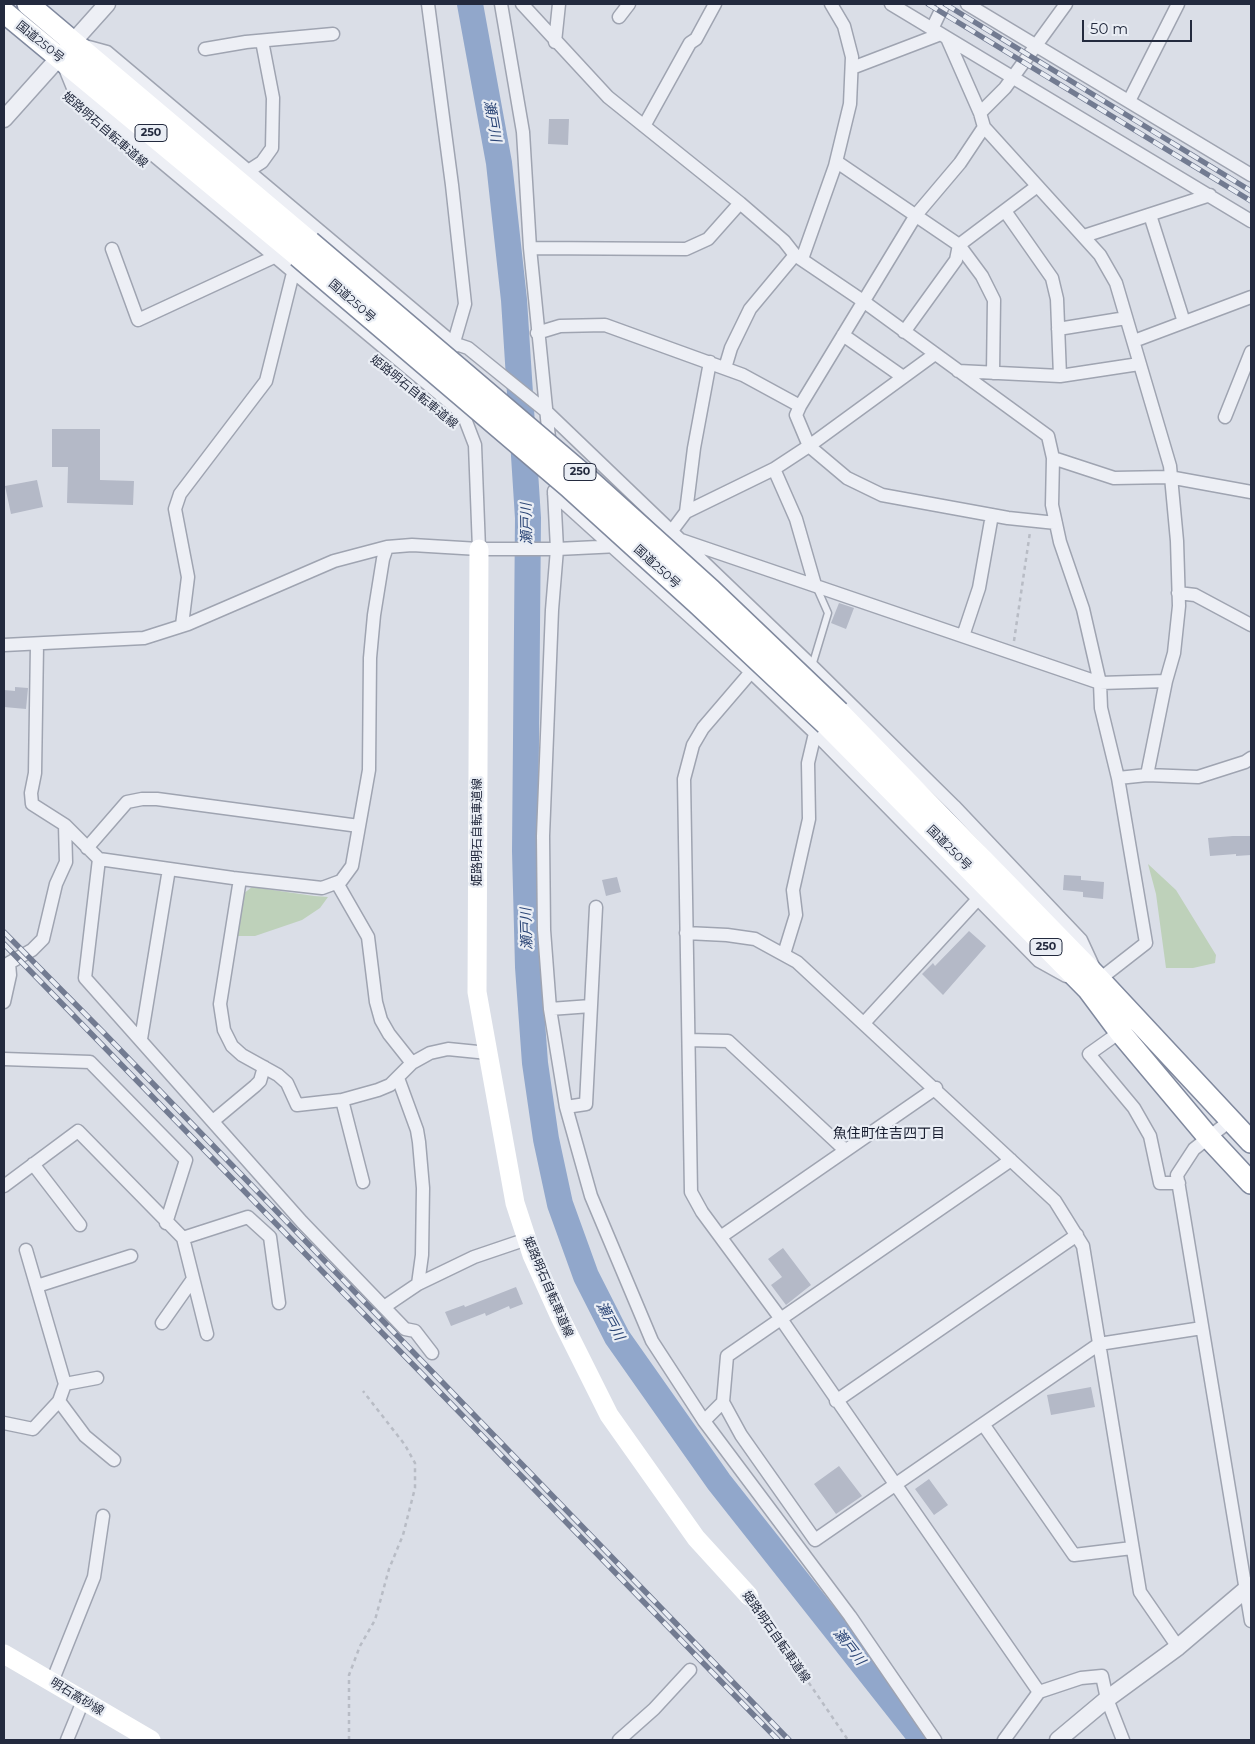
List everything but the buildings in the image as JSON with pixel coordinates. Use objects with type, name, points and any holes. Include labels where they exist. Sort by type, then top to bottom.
[{"type":"highway","name":"国道250号","points":[[28,4],[66,50],[300,257],[568,486],[827,724],[1094,984],[1251,1142]]},
{"type":"highway","name":"国道250号","points":[[4,12],[66,50]]},
{"type":"highway","name":"国道250号","points":[[1094,984],[1120,1032],[1209,1138],[1251,1183]]},
{"type":"main road","name":"姫路明石自転車道線","points":[[483,549],[477,992],[515,1204],[527,1239],[560,1317],[609,1415],[696,1538],[749,1596]]},
{"type":"main road","name":"明石高砂線","points":[[4,1654],[151,1740]]},
{"type":"street","points":[[4,119],[107,4]]},
{"type":"street","points":[[428,4],[452,185],[465,304],[453,343],[443,396]]},
{"type":"street","points":[[501,4],[522,132],[537,333],[547,412],[558,549],[552,610],[543,836],[544,930],[550,1009],[566,1107],[591,1196],[652,1341],[704,1421],[850,1616],[935,1740]]},
{"type":"street","points":[[522,4],[555,42],[608,97],[784,241],[798,257],[863,301],[1048,436],[1053,458],[1052,505],[1060,542],[1083,609],[1100,682],[1101,708],[1118,778],[1146,943],[1094,984]]},
{"type":"street","points":[[555,42],[559,4]]},
{"type":"street","points":[[619,18],[628,4]]},
{"type":"street","points":[[644,126],[690,43],[696,39],[715,4]]},
{"type":"street","points":[[725,368],[731,348],[750,309],[798,257],[837,162],[847,123],[852,68],[844,26],[831,4]]},
{"type":"street","points":[[891,4],[1251,221]]},
{"type":"street","points":[[944,4],[940,34],[980,113],[984,127],[1036,187],[1084,236],[1100,255],[1116,283],[1170,466],[1177,541],[1178,593],[1174,653],[1166,681],[1147,775]]},
{"type":"street","points":[[967,4],[1035,43],[1251,175]]},
{"type":"street","points":[[980,113],[1012,78],[1035,43],[1066,4]]},
{"type":"street","points":[[1129,101],[1178,4]]},
{"type":"street","points":[[205,49],[333,34]]},
{"type":"street","points":[[852,68],[940,34]]},
{"type":"street","points":[[248,171],[262,162],[272,148],[273,98],[262,41]]},
{"type":"street","points":[[66,50],[107,52],[453,343],[468,348],[547,412],[670,532],[681,540],[812,666],[954,806],[1081,940],[1094,984]]},
{"type":"street","points":[[66,50],[74,88],[274,257]]},
{"type":"street","points":[[984,127],[960,163],[916,216],[796,415],[809,446],[847,478],[882,494],[992,515],[1056,523]]},
{"type":"street","points":[[837,162],[959,245],[982,276],[994,300],[993,373]]},
{"type":"street","points":[[904,332],[956,260],[959,245],[1036,187]]},
{"type":"street","points":[[1084,236],[1210,195]]},
{"type":"street","points":[[530,248],[686,248],[708,239],[740,204]]},
{"type":"street","points":[[1005,211],[1052,278],[1056,291],[1060,376]]},
{"type":"street","points":[[1150,215],[1184,322]]},
{"type":"street","points":[[112,249],[138,320],[274,257],[300,257],[465,419],[472,433],[475,445],[483,549]]},
{"type":"street","points":[[182,625],[188,577],[175,509],[180,494],[266,382],[300,257]]},
{"type":"street","points":[[1134,341],[1251,297]]},
{"type":"street","points":[[1058,329],[1126,318]]},
{"type":"street","points":[[537,333],[560,326],[605,325],[725,368],[760,384],[800,406]]},
{"type":"street","points":[[843,335],[903,377]]},
{"type":"street","points":[[1225,417],[1251,352]]},
{"type":"street","points":[[670,532],[686,512],[774,469],[809,446],[935,354]]},
{"type":"street","points":[[686,512],[694,448],[710,362]]},
{"type":"street","points":[[958,371],[1060,376],[1139,364]]},
{"type":"street","points":[[1053,458],[1114,478],[1170,477],[1251,492]]},
{"type":"street","points":[[774,469],[796,519],[816,585]]},
{"type":"street","points":[[554,494],[751,672],[827,724],[978,899],[1039,961],[1094,984]]},
{"type":"street","points":[[963,636],[979,588],[992,515]]},
{"type":"street","points":[[4,645],[38,645],[144,638],[278,587],[334,561],[387,547],[412,545],[483,549],[558,549],[672,544],[681,540],[1100,682],[1166,681]]},
{"type":"street","points":[[38,645],[32,804],[65,825],[99,859],[240,879],[322,888],[341,881],[352,866],[369,770],[370,658],[374,615],[383,559],[387,547]]},
{"type":"street","points":[[1178,593],[1195,595],[1251,625]]},
{"type":"street","points":[[784,954],[796,915],[793,890],[809,819],[808,763],[827,724],[812,666]]},
{"type":"street","points":[[751,672],[704,728],[693,745],[684,778],[691,1192],[1039,1692]]},
{"type":"street","points":[[1118,778],[1147,775],[1198,777],[1245,762],[1251,758]]},
{"type":"street","points":[[87,848],[128,802],[142,799],[157,799],[359,826]]},
{"type":"street","points":[[4,1002],[10,975],[6,963],[32,950],[43,939],[56,884],[66,862],[65,825]]},
{"type":"street","points":[[99,859],[85,978],[302,1222],[405,1329],[415,1331],[432,1353]]},
{"type":"street","points":[[141,1040],[169,869]]},
{"type":"street","points":[[240,879],[220,1004],[224,1030],[232,1046],[242,1055],[287,1083],[298,1105],[342,1100],[384,1087],[398,1078],[412,1063],[430,1053],[448,1049],[488,1053]]},
{"type":"street","points":[[337,882],[368,937],[376,1002],[381,1020],[389,1034],[412,1063]]},
{"type":"street","points":[[864,1023],[978,899]]},
{"type":"street","points":[[566,1107],[586,1104],[596,906]]},
{"type":"street","points":[[686,933],[727,935],[755,939],[797,962],[1056,1200],[1083,1246],[1140,1592],[1178,1647]]},
{"type":"street","points":[[550,1009],[591,1006]]},
{"type":"street","points":[[1120,1032],[1089,1054],[1134,1108],[1150,1136],[1160,1183],[1179,1183]]},
{"type":"street","points":[[688,1040],[728,1041],[845,1150]]},
{"type":"street","points":[[4,1060],[90,1062],[186,1160],[166,1223]]},
{"type":"street","points":[[213,1121],[260,1081],[264,1067]]},
{"type":"street","points":[[398,1078],[417,1130],[419,1142],[423,1188],[422,1245],[418,1284]]},
{"type":"street","points":[[722,1236],[936,1088]]},
{"type":"street","points":[[342,1100],[363,1182]]},
{"type":"street","points":[[1231,1120],[1194,1149],[1177,1175],[1202,1328],[1249,1587],[1251,1615]]},
{"type":"street","points":[[4,1186],[78,1130],[166,1223],[183,1238],[207,1334]]},
{"type":"street","points":[[1011,1160],[727,1356],[724,1402],[741,1435],[815,1540],[1099,1344],[1202,1328]]},
{"type":"street","points":[[34,1164],[80,1224]]},
{"type":"street","points":[[183,1238],[248,1217],[270,1237],[279,1303]]},
{"type":"street","points":[[836,1400],[1077,1234]]},
{"type":"street","points":[[384,1307],[418,1284],[474,1257],[527,1239]]},
{"type":"street","points":[[4,1423],[34,1429],[59,1401],[65,1384],[26,1250]]},
{"type":"street","points":[[37,1286],[131,1256]]},
{"type":"street","points":[[162,1323],[193,1279]]},
{"type":"street","points":[[65,1384],[97,1378]]},
{"type":"street","points":[[59,1401],[85,1436],[114,1460]]},
{"type":"street","points":[[704,1421],[724,1402]]},
{"type":"street","points":[[983,1424],[1074,1555],[1132,1548]]},
{"type":"street","points":[[52,1682],[94,1577],[103,1516]]},
{"type":"street","points":[[1058,1740],[1107,1699],[1178,1647],[1249,1587]]},
{"type":"street","points":[[619,1740],[654,1710],[690,1670]]},
{"type":"street","points":[[1004,1740],[1039,1692],[1081,1678],[1102,1676],[1107,1699],[1123,1740]]},
{"type":"street","points":[[67,1740],[83,1701]]},
{"type":"lane","points":[[812,666],[828,613],[816,585]]},
{"type":"path","points":[[1013,653],[1032,521]]},
{"type":"path","points":[[349,1740],[349,1675],[360,1646],[375,1620],[389,1569],[403,1535],[414,1488],[415,1464],[406,1445],[363,1391]]},
{"type":"path","name":"姫路明石自転車道線","points":[[749,1596],[848,1740]]},
{"type":"green space","points":[[1148,864],[1176,890],[1216,955],[1215,963],[1193,968],[1166,968],[1156,894]]},
{"type":"green space","points":[[252,887],[328,897],[320,908],[302,920],[255,936],[237,936],[243,894]]},
{"type":"waterway","name":"瀬戸川","points":[[470,4],[499,163],[514,300],[528,518],[525,851],[528,967],[535,1063],[546,1139],[560,1204],[586,1276],[617,1337],[719,1482],[923,1740]]},
{"type":"railway","points":[[928,4],[1251,201]]},
{"type":"railway","points":[[945,4],[1251,191]]},
{"type":"railway","points":[[4,932],[789,1740]]},
{"type":"railway","points":[[4,944],[778,1740]]},
{"type":"district","name":"魚住町住吉四丁目","points":[[889,1134]]}]
